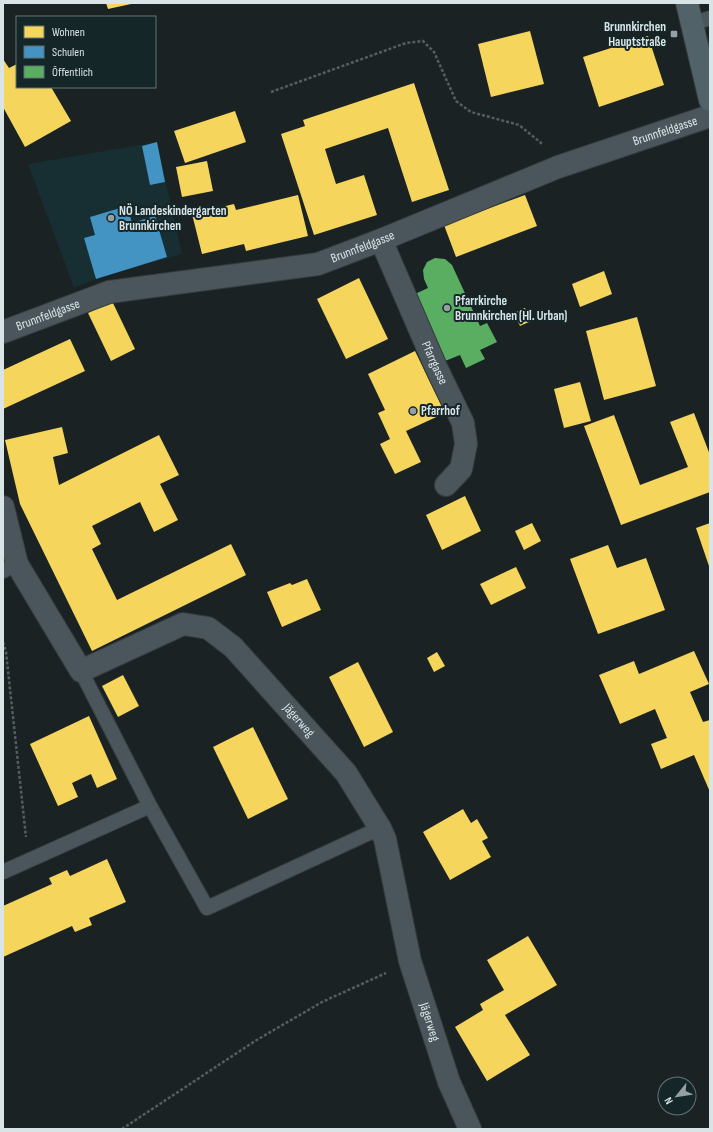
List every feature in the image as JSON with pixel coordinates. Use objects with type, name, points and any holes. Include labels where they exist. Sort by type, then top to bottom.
[{"type":"main road","points":[[687,3],[701,21],[710,100]]},
{"type":"street","name":"Brunnfeldgasse","points":[[3,332],[109,292],[318,264],[381,240],[558,167],[710,116]]},
{"type":"street","name":"Pfarrgasse","points":[[381,240],[436,367],[463,423],[466,444],[461,468],[446,485]]},
{"type":"street","points":[[3,506],[10,567],[81,671]]},
{"type":"street","name":"Jägerweg","points":[[81,671],[183,624],[208,628],[233,647],[346,773],[380,828],[385,839],[410,961],[449,1082],[470,1129]]},
{"type":"lane","points":[[81,671],[150,806],[207,908],[380,828]]},
{"type":"lane","points":[[3,872],[150,806]]},
{"type":"path","points":[[271,92],[406,43],[423,41],[434,52],[456,101],[471,112],[518,125],[540,142],[558,167]]},
{"type":"path","points":[[3,642],[6,652],[28,861]]},
{"type":"path","points":[[122,1129],[255,1041],[322,1002],[410,961]]},
{"type":"shaded area","name":"NÖ Landeskindergarten Brunnkirchen","points":[[157,142],[182,254],[96,279],[74,288],[28,164]]},
{"type":"building: Wohnen","points":[[106,3],[130,3],[131,4],[108,9]]},
{"type":"building: Wohnen","points":[[530,31],[544,84],[491,97],[478,44]]},
{"type":"building: Wohnen","points":[[648,36],[664,85],[599,107],[583,57]]},
{"type":"building: Wohnen","points":[[3,59],[9,68],[16,64],[16,88],[52,88],[71,121],[25,147],[3,107]]},
{"type":"building: Wohnen","points":[[414,83],[449,190],[412,202],[388,128],[325,149],[336,184],[364,175],[377,215],[314,235],[281,134],[305,126],[303,120]]},
{"type":"building: Wohnen","points":[[235,111],[246,142],[185,163],[174,131]]},
{"type":"building: Wohnen","points":[[207,161],[213,191],[182,197],[176,167]]},
{"type":"building: Wohnen","points":[[298,195],[308,236],[246,251],[244,244],[202,254],[192,214],[234,204],[236,210]]},
{"type":"building: Wohnen","points":[[525,195],[537,226],[456,257],[444,225]]},
{"type":"building: Wohnen","points":[[604,271],[612,294],[580,307],[572,284]]},
{"type":"building: Wohnen","points":[[359,278],[388,339],[346,359],[317,299]]},
{"type":"building: Wohnen","points":[[112,301],[135,349],[111,361],[88,313]]},
{"type":"building: Wohnen","points":[[525,308],[531,321],[520,326],[514,313]]},
{"type":"building: Wohnen","points":[[637,317],[656,386],[604,400],[586,331]]},
{"type":"building: Wohnen","points":[[70,339],[85,371],[3,409],[3,370]]},
{"type":"building: Wohnen","name":"Pfarrhof","points":[[415,351],[445,413],[406,431],[421,462],[395,474],[380,444],[390,439],[378,413],[385,410],[368,374]]},
{"type":"building: Wohnen","points":[[580,382],[591,421],[564,428],[554,389]]},
{"type":"building: Wohnen","points":[[694,413],[710,455],[710,492],[621,525],[584,426],[614,415],[640,485],[688,467],[670,422]]},
{"type":"building: Wohnen","points":[[62,427],[68,453],[53,457],[59,485],[159,435],[179,475],[160,484],[178,520],[154,532],[140,502],[92,526],[101,544],[92,549],[117,600],[231,544],[246,575],[92,651],[20,504],[5,440]]},
{"type":"building: Wohnen","points":[[465,496],[481,531],[442,550],[426,515]]},
{"type":"building: Wohnen","points":[[532,523],[541,541],[524,550],[515,531]]},
{"type":"building: Wohnen","points":[[710,523],[710,569],[696,528]]},
{"type":"building: Wohnen","points":[[608,545],[617,568],[646,558],[665,610],[598,634],[570,559]]},
{"type":"building: Wohnen","points":[[516,567],[526,588],[491,605],[480,584]]},
{"type":"building: Wohnen","points":[[307,579],[321,610],[282,627],[267,592],[290,583],[292,585]]},
{"type":"building: Wohnen","points":[[694,651],[709,684],[690,692],[703,722],[710,720],[710,792],[694,755],[661,769],[651,744],[667,738],[655,709],[620,724],[599,675],[634,661],[639,674]]},
{"type":"building: Wohnen","points":[[437,652],[445,666],[434,672],[427,658]]},
{"type":"building: Wohnen","points":[[358,662],[393,732],[364,747],[329,677]]},
{"type":"building: Wohnen","points":[[123,675],[139,706],[118,717],[102,686]]},
{"type":"building: Wohnen","points":[[89,716],[117,779],[97,788],[91,774],[72,783],[78,797],[58,806],[30,744]]},
{"type":"building: Wohnen","points":[[253,727],[288,799],[248,819],[213,747]]},
{"type":"building: Wohnen","points":[[463,809],[471,823],[477,819],[488,838],[482,841],[491,857],[450,880],[423,832]]},
{"type":"building: Wohnen","points":[[107,859],[126,902],[89,918],[92,925],[75,932],[72,926],[3,957],[3,906],[52,884],[49,878],[67,870],[70,876]]},
{"type":"building: Wohnen","points":[[528,936],[557,985],[505,1015],[530,1055],[487,1081],[455,1027],[483,1010],[480,1004],[504,990],[487,960]]},
{"type":"building: Schulen","points":[[157,142],[165,182],[150,185],[142,146]]},
{"type":"building: Schulen","points":[[127,206],[132,223],[155,216],[167,257],[96,279],[84,238],[95,235],[90,217]]},
{"type":"building: Öffentlich","name":"Pfarrkirche Brunnkirchen (Hl. Urban)","points":[[435,258],[445,259],[452,265],[480,326],[487,323],[497,342],[480,350],[485,359],[466,368],[460,355],[445,361],[415,294],[428,288],[424,279],[423,270],[427,262]]},
{"type":"place","name":"Brunnkirchen Hauptstraße","points":[[674,34]]},
{"type":"place","name":"NÖ Landeskindergarten Brunnkirchen","points":[[111,218]]},
{"type":"place","name":"Pfarrkirche Brunnkirchen (Hl. Urban)","points":[[447,308]]},
{"type":"place","name":"Pfarrhof","points":[[413,411]]}]
